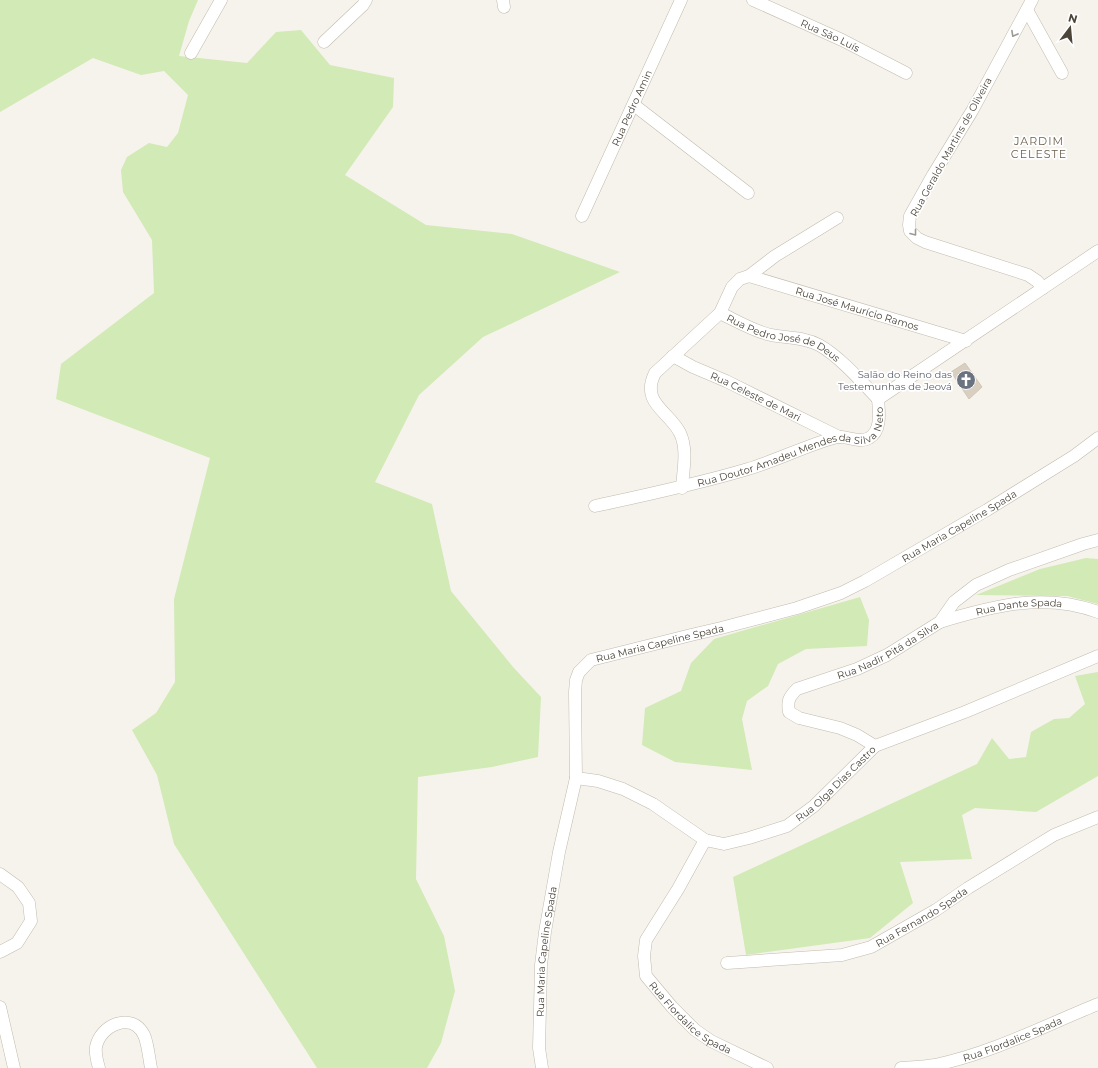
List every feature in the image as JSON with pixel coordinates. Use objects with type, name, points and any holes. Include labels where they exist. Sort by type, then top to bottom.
[{"type":"street","points":[[191,53],[221,0]]},
{"type":"street","points":[[324,42],[363,5],[366,0]]},
{"type":"street","name":"Rua Pedro Amin","points":[[582,216],[681,0]]},
{"type":"street","name":"Rua São Luís","points":[[753,0],[842,40],[906,73]]},
{"type":"street","points":[[1030,5],[1062,73]]},
{"type":"street","name":"Rua Geraldo Martins de Oliveira","points":[[1030,5],[972,111],[910,216],[909,225],[910,231],[917,238],[925,242],[1028,275],[1042,288]]},
{"type":"street","points":[[634,105],[748,193]]},
{"type":"street","points":[[682,488],[684,447],[680,433],[656,405],[651,395],[650,383],[655,373],[720,313],[732,287],[740,279],[749,276],[774,256],[837,218]]},
{"type":"street","name":"Rua Doutor Amadeu Mendes da Silva Neto","points":[[595,506],[682,488],[750,468],[839,437],[861,440],[870,438],[876,432],[879,423],[878,399],[1098,251]]},
{"type":"street","name":"Rua José Maurício Ramos","points":[[749,276],[966,341]]},
{"type":"street","name":"Rua Pedro José de Deus","points":[[720,313],[754,330],[770,335],[801,339],[818,345],[833,356],[878,399]]},
{"type":"street","name":"Rua Celeste de Mari","points":[[673,356],[839,437]]},
{"type":"street","name":"Rua Maria Capeline Spada","points":[[542,1068],[539,1048],[541,965],[545,932],[559,852],[576,778],[575,692],[579,672],[590,660],[797,608],[841,593],[865,581],[986,510],[1074,456],[1098,438]]},
{"type":"street","name":"Rua Nadir Pitá da Silva","points":[[875,746],[857,735],[840,728],[799,718],[789,712],[787,703],[790,696],[797,689],[857,669],[887,655],[940,622],[954,602],[976,585],[1009,570],[1098,540]]},
{"type":"street","name":"Rua Dante Spada","points":[[940,622],[976,611],[1017,603],[1038,602],[1069,604],[1098,612]]},
{"type":"street","name":"Rua Olga Dias Castro","points":[[576,778],[623,789],[653,804],[705,840],[724,844],[787,826],[814,806],[875,746],[965,712],[1098,656]]},
{"type":"street","name":"Rua Fernando Spada","points":[[728,963],[842,955],[871,948],[936,910],[968,888],[1054,835],[1098,817]]},
{"type":"street","name":"Rua Flordalice Spada","points":[[705,840],[678,889],[646,940],[644,956],[646,976],[672,1007],[695,1030],[712,1041],[767,1068]]},
{"type":"street","points":[[0,874],[18,887],[29,903],[31,921],[17,943],[0,952]]},
{"type":"street","name":"Rua Flordalice Spada","points":[[901,1068],[934,1065],[989,1048],[1025,1036],[1098,1004]]},
{"type":"street","points":[[0,1007],[14,1068]]},
{"type":"street","points":[[99,1068],[96,1057],[96,1045],[102,1033],[111,1026],[121,1022],[130,1023],[138,1027],[144,1034],[151,1068]]},
{"type":"green space","points":[[0,0],[198,0],[189,21],[179,56],[247,63],[276,32],[301,30],[330,65],[394,78],[393,107],[345,175],[426,225],[512,234],[620,272],[483,337],[419,395],[375,482],[432,504],[451,591],[513,667],[541,697],[538,757],[492,767],[418,777],[416,879],[444,936],[455,991],[441,1043],[427,1068],[317,1068],[174,844],[157,775],[132,730],[156,713],[175,682],[174,599],[210,458],[56,399],[61,364],[154,293],[152,240],[123,192],[121,170],[127,157],[149,143],[167,147],[178,133],[188,95],[164,71],[141,75],[93,58],[0,112]]},
{"type":"green space","points":[[1086,558],[1098,559],[1098,604],[1067,596],[976,595],[1040,569]]},
{"type":"green space","points":[[860,597],[869,620],[867,646],[806,649],[778,664],[768,686],[747,701],[742,719],[752,770],[675,762],[642,745],[645,708],[681,691],[691,663],[714,639]]},
{"type":"green space","points":[[1098,672],[1098,776],[1036,812],[975,808],[962,815],[972,859],[900,862],[913,903],[870,938],[746,955],[733,877],[977,764],[992,738],[1009,759],[1026,757],[1031,732],[1054,719],[1069,718],[1085,704],[1075,676]]},
{"type":"building","name":"Salão do Reino das Testemunhas de Jeová","points":[[965,363],[982,387],[969,399],[951,372]]},
{"type":"place","name":"Salão do Reino das Testemunhas de Jeová","points":[[966,380]]},
{"type":"district","name":"JARDIM CELESTE","points":[[1039,147]]}]
